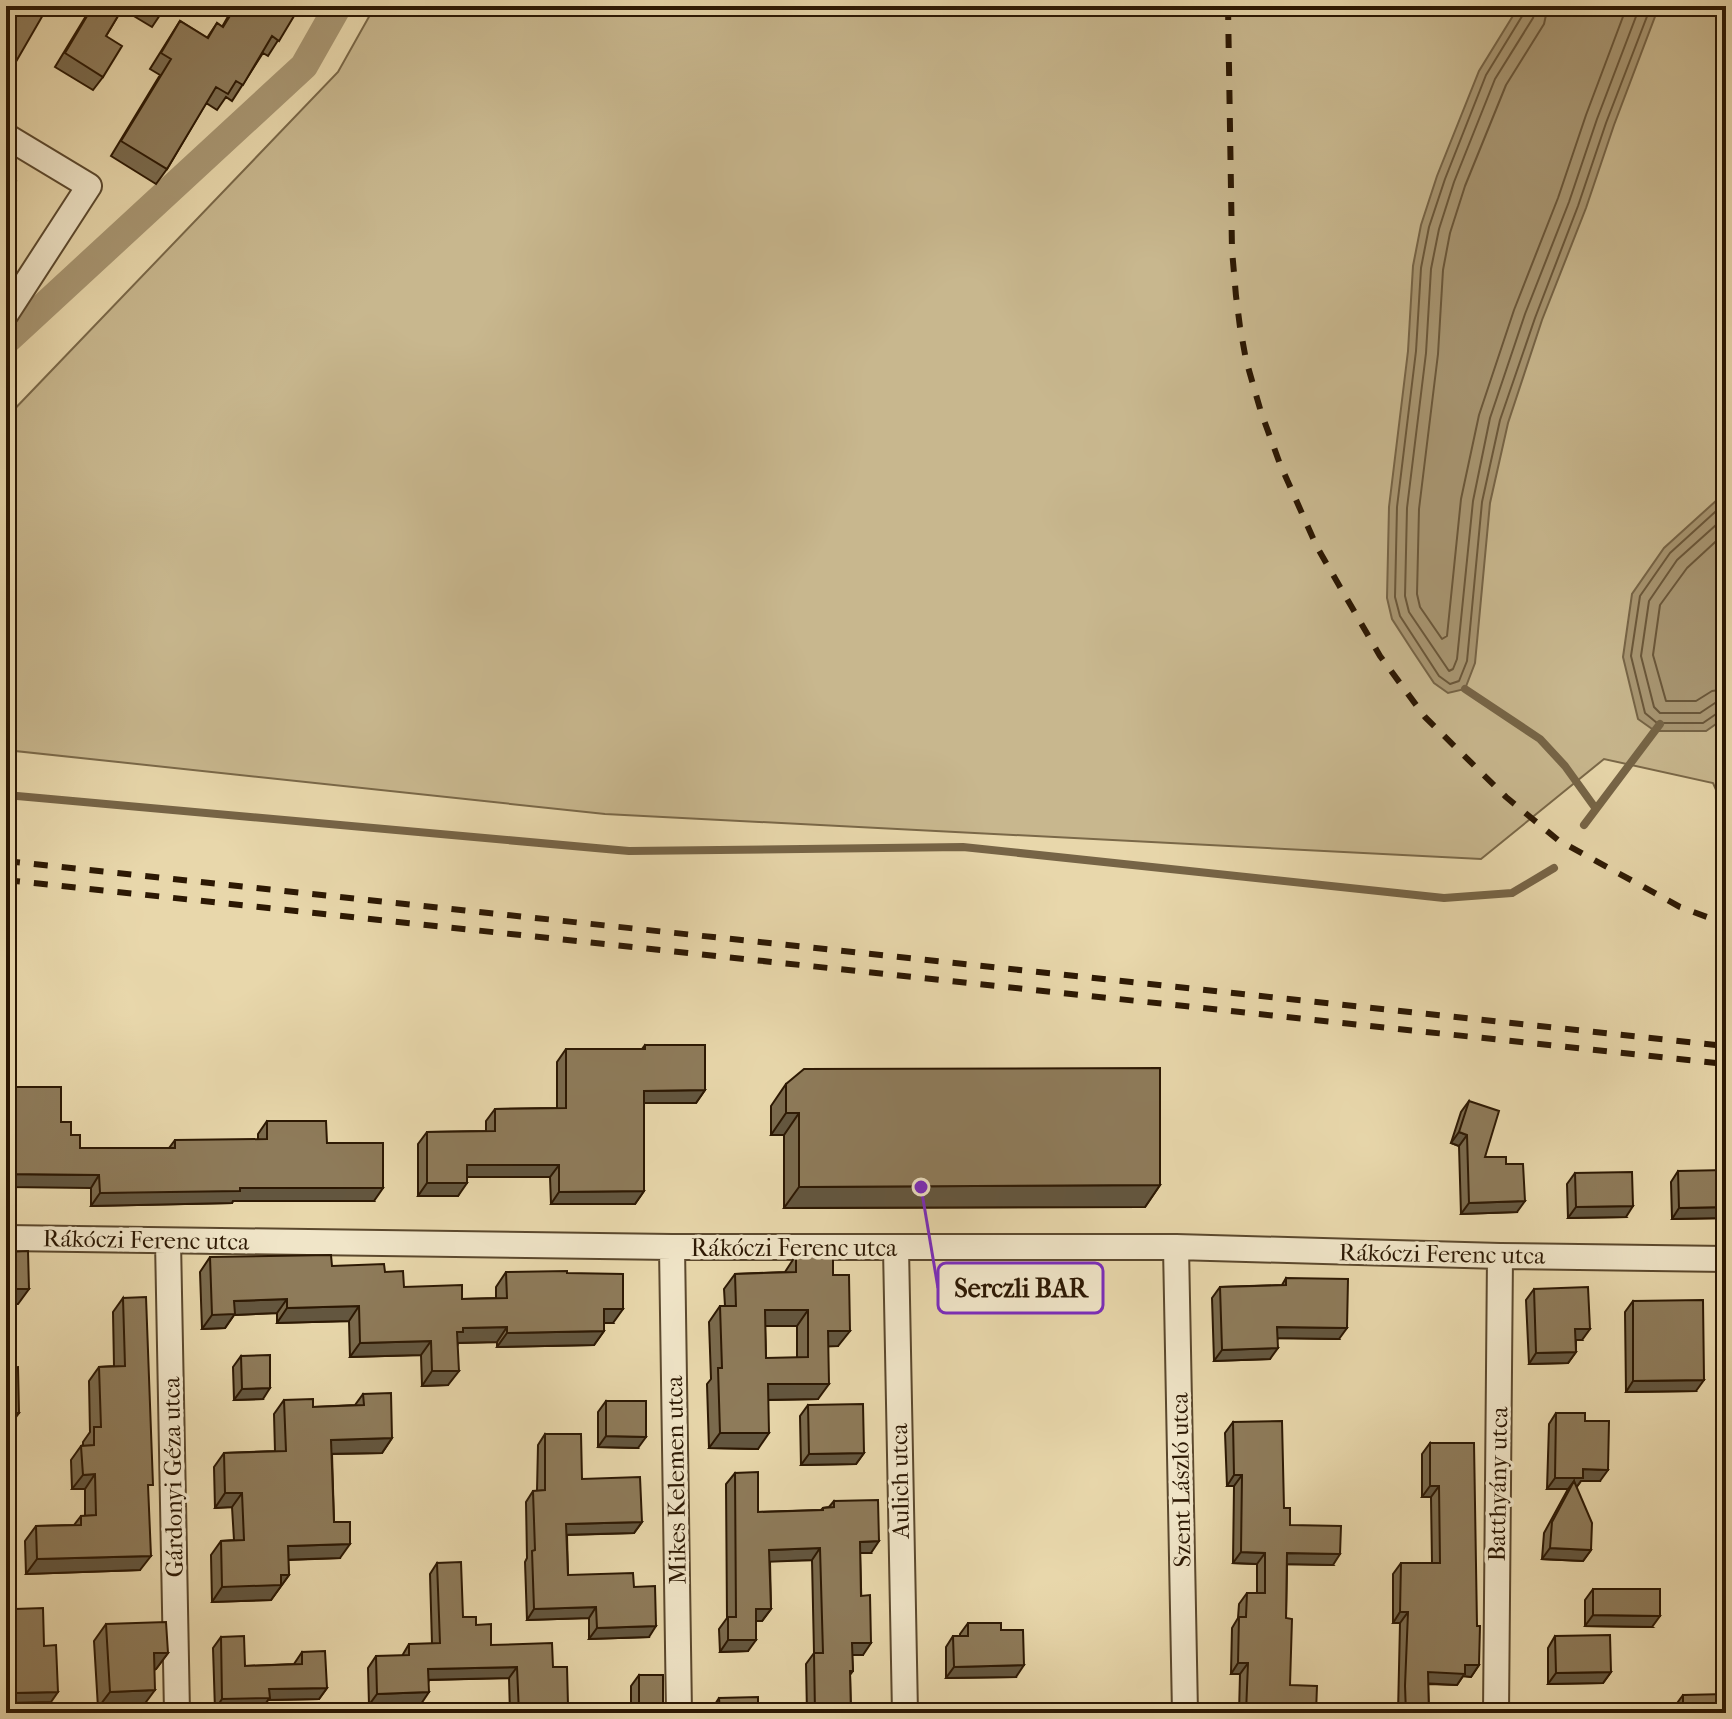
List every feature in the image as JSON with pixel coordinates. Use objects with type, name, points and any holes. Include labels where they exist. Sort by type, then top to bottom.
[{"type":"street","points":[[6,136],[89,186],[6,314]]},
{"type":"street","name":"Rákóczi Ferenc utca","points":[[6,1238],[672,1247],[1176,1247],[1726,1259]]},
{"type":"street","name":"Gárdonyi Géza utca","points":[[168,1241],[177,1713]]},
{"type":"street","name":"Mikes Kelemen utca","points":[[672,1247],[679,1713]]},
{"type":"street","name":"Szent László utca","points":[[1176,1247],[1185,1713]]},
{"type":"street","name":"Aulich utca","points":[[896,1248],[905,1713]]},
{"type":"street","name":"Batthyány utca","points":[[1496,1713],[1500,1256]]},
{"type":"shaded area","points":[[375,6],[1726,6],[1726,812],[1713,783],[1604,759],[1481,859],[605,814],[6,750],[6,418],[338,72]]},
{"type":"water","points":[[1519,6],[1659,6],[1542,320],[1508,423],[1490,503],[1475,663],[1465,689],[1448,693],[1434,683],[1392,619],[1387,598],[1389,507],[1408,351],[1413,266],[1421,225],[1437,176],[1479,71]]},
{"type":"water","points":[[1726,486],[1726,717],[1706,731],[1655,731],[1638,719],[1623,657],[1632,594],[1664,548],[1718,499]]},
{"type":"building","points":[[6,6],[47,8],[6,79]]},
{"type":"building","points":[[93,6],[124,6],[106,36],[122,46],[103,77],[65,53]]},
{"type":"building","points":[[149,6],[166,6],[161,13]]},
{"type":"building","points":[[236,6],[300,6],[279,41],[272,36],[243,85],[236,81],[228,94],[216,87],[167,169],[121,141],[171,59],[161,53],[180,21],[208,38],[217,23],[223,27]]},
{"type":"building","points":[[6,175],[16,181],[6,198]]},
{"type":"building","points":[[645,1045],[705,1045],[705,1090],[644,1091],[644,1191],[559,1192],[559,1165],[467,1165],[467,1183],[427,1183],[427,1132],[495,1131],[495,1109],[566,1108],[566,1049],[645,1049]]},
{"type":"building","points":[[1160,1068],[1160,1185],[799,1187],[799,1113],[786,1113],[786,1084],[804,1069]]},
{"type":"building","points":[[6,1087],[61,1087],[61,1122],[71,1122],[71,1135],[80,1135],[80,1148],[175,1148],[175,1140],[267,1139],[267,1121],[326,1121],[327,1143],[383,1143],[383,1188],[240,1188],[240,1191],[100,1193],[99,1175],[6,1174]]},
{"type":"building","points":[[1469,1101],[1499,1111],[1485,1157],[1506,1157],[1506,1164],[1523,1164],[1525,1201],[1469,1203],[1467,1135],[1459,1132]]},
{"type":"building","points":[[1726,1170],[1726,1207],[1679,1208],[1678,1171]]},
{"type":"building","points":[[1632,1172],[1633,1206],[1576,1207],[1575,1173]]},
{"type":"building","points":[[28,1251],[29,1289],[6,1289],[6,1252]]},
{"type":"building","points":[[833,1254],[833,1275],[849,1275],[850,1331],[828,1331],[829,1384],[768,1384],[769,1433],[720,1433],[720,1306],[736,1306],[735,1274],[796,1272],[796,1255]],"holes":[[[765,1310],[808,1310],[808,1357],[766,1358]]]},
{"type":"building","points":[[331,1255],[332,1266],[384,1264],[385,1272],[403,1271],[404,1287],[462,1285],[462,1299],[507,1298],[506,1272],[623,1274],[623,1309],[604,1309],[604,1331],[507,1333],[507,1327],[463,1328],[463,1332],[457,1332],[459,1371],[432,1371],[431,1341],[360,1343],[359,1306],[287,1308],[287,1299],[234,1301],[235,1314],[212,1315],[210,1257]]},
{"type":"building","points":[[1286,1278],[1348,1279],[1347,1328],[1277,1327],[1278,1348],[1222,1350],[1220,1287],[1286,1285]]},
{"type":"building","points":[[1588,1287],[1590,1329],[1575,1329],[1576,1352],[1536,1353],[1534,1289]]},
{"type":"building","points":[[146,1297],[153,1485],[148,1485],[151,1556],[37,1559],[36,1526],[81,1525],[81,1516],[96,1515],[95,1474],[83,1475],[81,1446],[94,1445],[94,1427],[101,1427],[99,1367],[125,1366],[123,1298]]},
{"type":"building","points":[[1703,1300],[1704,1380],[1633,1381],[1633,1301]]},
{"type":"building","points":[[270,1355],[270,1388],[242,1389],[241,1356]]},
{"type":"building","points":[[18,1367],[19,1413],[6,1413],[6,1368]]},
{"type":"building","points":[[391,1393],[392,1438],[331,1440],[334,1522],[350,1522],[350,1544],[288,1546],[289,1575],[281,1575],[281,1585],[222,1587],[221,1541],[244,1540],[242,1493],[225,1493],[224,1453],[286,1451],[284,1400],[313,1399],[313,1407],[364,1405],[363,1394]]},
{"type":"building","points":[[606,1401],[646,1401],[646,1437],[606,1436]]},
{"type":"building","points":[[863,1404],[864,1453],[809,1454],[808,1405]]},
{"type":"building","points":[[1556,1413],[1585,1413],[1585,1421],[1609,1421],[1608,1470],[1583,1469],[1583,1478],[1555,1478]]},
{"type":"building","points":[[1282,1421],[1284,1508],[1290,1508],[1290,1525],[1341,1526],[1340,1554],[1287,1553],[1286,1618],[1292,1619],[1290,1685],[1317,1686],[1316,1713],[1246,1713],[1248,1663],[1238,1663],[1239,1617],[1246,1617],[1247,1593],[1265,1593],[1265,1553],[1241,1552],[1242,1475],[1234,1475],[1233,1422]]},
{"type":"building","points":[[545,1434],[581,1434],[582,1479],[640,1477],[642,1522],[566,1524],[568,1575],[633,1573],[634,1587],[655,1586],[656,1626],[597,1628],[596,1607],[534,1609],[533,1491],[545,1490]]},
{"type":"building","points":[[1430,1443],[1474,1443],[1479,1665],[1465,1665],[1465,1674],[1428,1672],[1429,1713],[1406,1713],[1408,1612],[1400,1612],[1401,1563],[1440,1563],[1439,1486],[1430,1486]]},
{"type":"building","points":[[758,1472],[758,1512],[823,1510],[834,1507],[834,1501],[878,1500],[879,1541],[860,1542],[861,1596],[870,1595],[871,1643],[852,1643],[851,1713],[815,1713],[814,1653],[823,1653],[820,1548],[769,1550],[771,1609],[756,1609],[756,1640],[728,1640],[728,1617],[736,1617],[735,1473]]},
{"type":"building","points":[[1574,1481],[1592,1523],[1591,1550],[1550,1548],[1552,1522]]},
{"type":"building","points":[[461,1562],[463,1617],[476,1617],[476,1625],[491,1624],[491,1645],[552,1643],[553,1667],[567,1667],[568,1705],[554,1706],[555,1713],[519,1713],[517,1667],[428,1669],[429,1692],[377,1694],[376,1656],[409,1655],[409,1644],[440,1643],[437,1563]]},
{"type":"building","points":[[1593,1589],[1660,1589],[1660,1616],[1593,1615]]},
{"type":"building","points":[[43,1608],[44,1646],[56,1645],[58,1692],[14,1693],[14,1685],[6,1685],[6,1630],[16,1629],[15,1609]]},
{"type":"building","points":[[166,1622],[168,1653],[154,1653],[155,1690],[110,1692],[106,1624]]},
{"type":"building","points":[[968,1623],[1001,1623],[1001,1630],[1023,1630],[1024,1665],[954,1667],[953,1636],[968,1636]]},
{"type":"building","points":[[1726,1631],[1726,1681],[1725,1681]]},
{"type":"building","points":[[1610,1635],[1611,1672],[1556,1673],[1555,1636]]},
{"type":"building","points":[[244,1636],[245,1666],[302,1664],[302,1652],[325,1651],[327,1688],[269,1689],[270,1698],[222,1699],[221,1637]]},
{"type":"building","points":[[639,1675],[663,1675],[663,1713],[639,1713]]},
{"type":"building","points":[[1726,1694],[1726,1713],[1683,1713],[1683,1695]]},
{"type":"building","points":[[758,1697],[758,1713],[720,1713],[719,1698]]},
{"type":"waterway","points":[[6,341],[304,66],[338,6]]},
{"type":"waterway","points":[[1711,6],[1726,22]]},
{"type":"waterway","points":[[1465,689],[1540,739],[1565,766],[1596,809]]},
{"type":"waterway","points":[[1584,825],[1660,724]]},
{"type":"waterway","points":[[6,795],[629,851],[963,847],[1444,898],[1512,893],[1554,868]]},
{"type":"railway","points":[[1228,6],[1232,250],[1240,327],[1261,412],[1317,547],[1380,656],[1425,717],[1506,797],[1558,840],[1680,907],[1726,924]]},
{"type":"railway","points":[[6,861],[1726,1046]]},
{"type":"railway","points":[[6,880],[1726,1064]]},
{"type":"place","name":"Serczli BAR","points":[[921,1187]]}]
